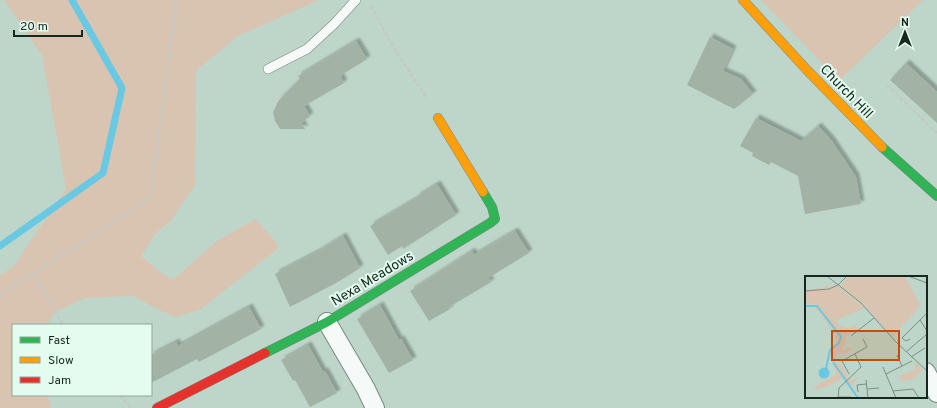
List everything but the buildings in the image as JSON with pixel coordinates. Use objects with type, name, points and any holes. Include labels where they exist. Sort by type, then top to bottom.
[{"type":"street","name":"Church Hill","points":[[743,0],[806,69],[877,142],[937,196]]},
{"type":"street","name":"Nexa Meadows","points":[[157,408],[327,322],[490,223],[495,218],[492,207],[438,118]]},
{"type":"street","points":[[327,322],[366,389],[375,408]]},
{"type":"lane","points":[[268,69],[307,49],[334,24],[356,0]]},
{"type":"path","points":[[0,295],[150,198],[176,5],[173,0]]},
{"type":"path","points":[[368,0],[391,43],[438,118]]},
{"type":"path","points":[[887,85],[937,133]]},
{"type":"path","points":[[34,274],[62,324]]},
{"type":"path","points":[[121,396],[131,408]]},
{"type":"shaded area","points":[[4,0],[319,0],[238,36],[196,71],[195,187],[190,192],[171,221],[157,232],[141,256],[164,275],[174,279],[217,241],[255,219],[272,237],[279,248],[201,309],[176,317],[159,310],[134,296],[85,298],[55,312],[48,324],[12,324],[12,396],[48,396],[51,408],[0,408],[0,275],[13,267],[66,189],[42,55]]},
{"type":"shaded area","points":[[761,0],[923,0],[841,79],[827,68]]},
{"type":"waterway","points":[[0,246],[103,173],[122,88],[72,0]]},
{"type":"traffic: fast","points":[[882,147],[937,196]]},
{"type":"traffic: fast","points":[[265,353],[327,322],[490,223],[495,219],[492,207],[483,192]]},
{"type":"traffic: slow","points":[[743,0],[806,69],[882,147]]},
{"type":"traffic: slow","points":[[438,118],[483,192]]},
{"type":"traffic: jam","points":[[157,408],[265,353]]}]
